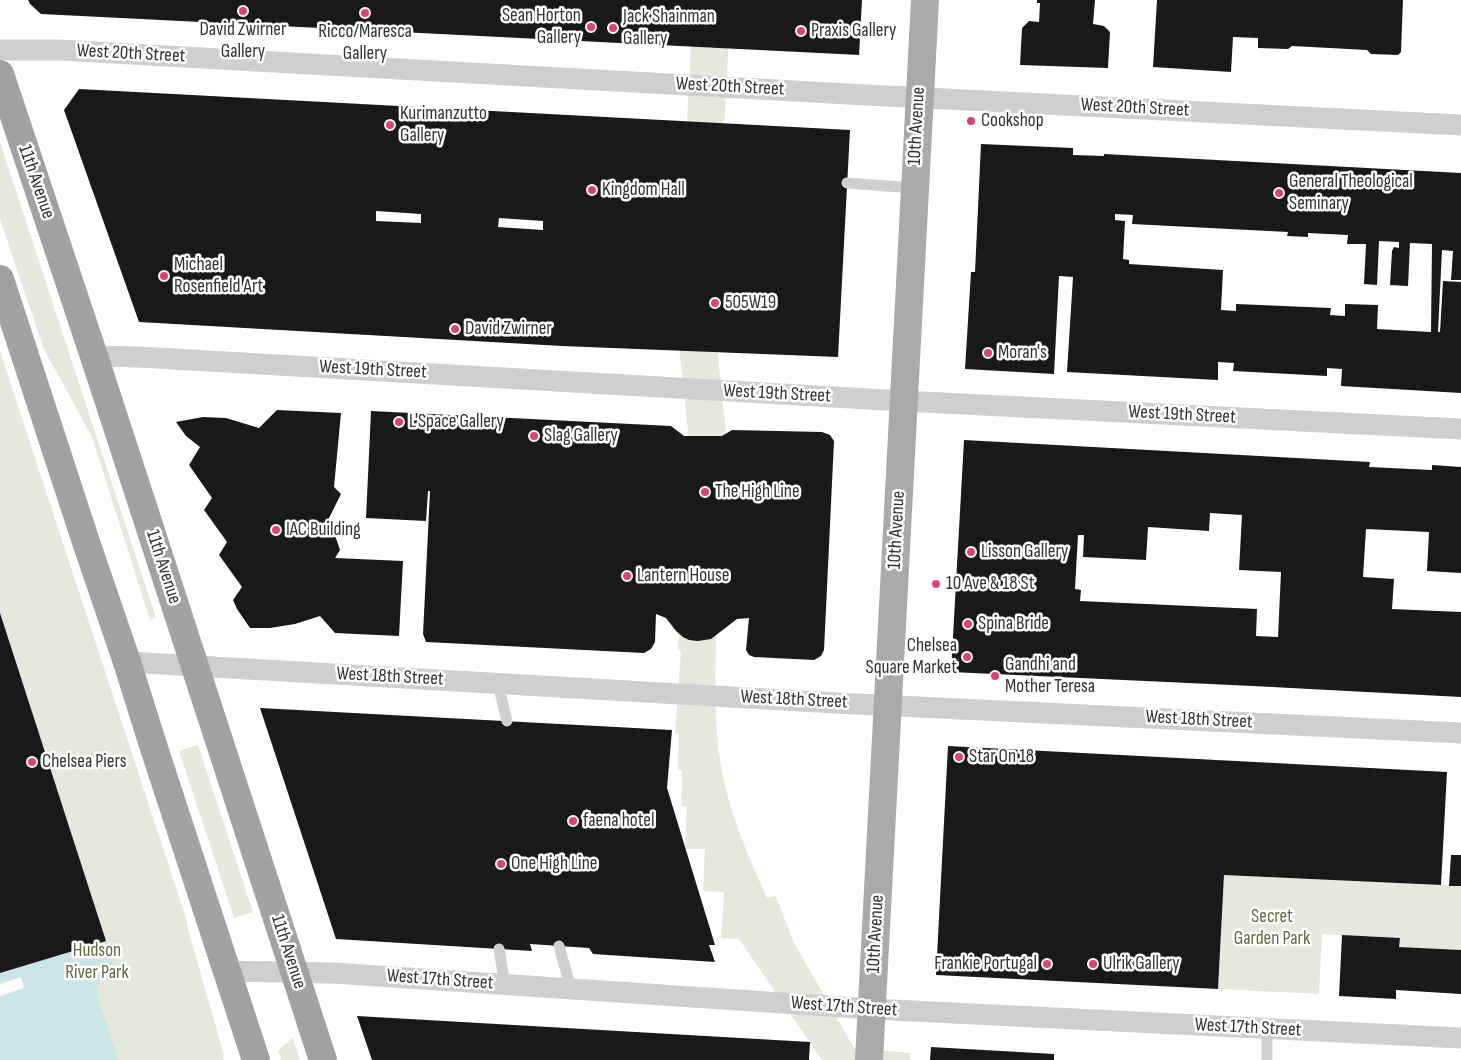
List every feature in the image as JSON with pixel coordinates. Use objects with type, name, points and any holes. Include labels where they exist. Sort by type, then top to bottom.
[{"type":"highway","name":"11th Avenue","points":[[0,74],[94,356],[323,1060]]},
{"type":"highway","points":[[0,279],[86,542],[128,662],[153,745],[256,1060]]},
{"type":"main road","name":"10th Avenue","points":[[869,1060],[925,0]]},
{"type":"street","name":"West 20th Street","points":[[0,50],[69,50],[1461,125]]},
{"type":"street","name":"West 19th Street","points":[[94,356],[149,357],[903,401],[1461,429]]},
{"type":"street","name":"West 18th Street","points":[[128,662],[888,705],[1461,733]]},
{"type":"street","name":"West 17th Street","points":[[227,971],[294,972],[872,1009],[1461,1038]]},
{"type":"lane","points":[[847,183],[914,188]]},
{"type":"lane","points":[[498,684],[507,722]]},
{"type":"lane","points":[[559,946],[571,989]]},
{"type":"lane","points":[[500,948],[505,985]]},
{"type":"lane","points":[[1267,1029],[1267,1060]]},
{"type":"green space","name":"The High Line","points":[[693,0],[731,0],[716,274],[717,349],[726,433],[728,433],[719,572],[715,696],[717,735],[722,773],[735,821],[767,898],[776,896],[793,941],[854,1048],[910,1053],[910,1060],[822,1060],[739,939],[721,938],[724,892],[703,891],[705,849],[685,849],[687,807],[681,806],[682,770],[678,769],[679,734],[675,733],[681,651],[678,650],[688,431],[677,331]]},
{"type":"green space","points":[[0,142],[156,618],[150,620],[92,437],[43,347],[0,219]]},
{"type":"green space","name":"Hudson River Park","points":[[0,351],[186,918],[224,1055],[223,1060],[0,1060]]},
{"type":"green space","points":[[198,745],[253,912],[234,918],[179,751]]},
{"type":"green space","name":"Secret Garden Park","points":[[1224,875],[1461,886],[1461,950],[1399,947],[1399,938],[1322,934],[1319,994],[1218,989]]},
{"type":"green space","points":[[293,1038],[300,1060],[281,1060],[278,1050]]},
{"type":"water","name":"Chelsea Piers","points":[[0,612],[116,972],[99,983],[97,995],[118,1060],[0,1060]]},
{"type":"pier","points":[[21,977],[24,988],[0,996],[0,984]]},
{"type":"building","points":[[28,0],[862,0],[859,55],[41,14]]},
{"type":"building","points":[[1037,0],[1095,0],[1093,24],[1104,26],[1110,32],[1108,68],[1020,65],[1022,28],[1029,21],[1039,22],[1040,3],[1037,3]]},
{"type":"building","points":[[1157,0],[1403,0],[1401,52],[1398,55],[1371,54],[1367,50],[1292,46],[1288,49],[1258,48],[1258,38],[1233,37],[1231,72],[1153,67]]},
{"type":"building","points":[[79,89],[850,130],[838,357],[562,346],[139,322],[64,110]],"holes":[[[376,211],[421,214],[421,223],[376,221]],[[499,218],[543,221],[543,230],[498,227]]]},
{"type":"building","points":[[981,144],[1073,148],[1073,155],[1104,156],[1104,154],[1461,173],[1461,280],[1451,280],[1453,251],[1442,250],[1438,332],[1440,332],[1443,281],[1461,282],[1461,393],[1341,386],[1342,369],[1327,368],[1327,376],[1233,371],[1234,363],[1218,362],[1218,380],[1067,372],[1073,277],[1059,276],[1054,374],[965,369],[971,272],[975,272]],"holes":[[[1115,214],[1133,215],[1132,224],[1288,232],[1287,236],[1308,237],[1308,233],[1348,235],[1347,244],[1366,244],[1364,284],[1377,285],[1379,241],[1399,242],[1399,248],[1394,247],[1392,251],[1390,285],[1408,286],[1410,243],[1432,244],[1431,332],[1377,329],[1378,305],[1345,304],[1345,316],[1330,315],[1331,308],[1236,304],[1236,311],[1221,310],[1223,270],[1129,264],[1129,260],[1123,259],[1125,221],[1115,220]]]},
{"type":"building","name":"IAC Building","points":[[277,410],[341,413],[334,487],[341,494],[329,518],[340,550],[335,558],[403,561],[399,636],[335,633],[320,616],[295,624],[270,628],[250,628],[237,609],[233,600],[242,587],[219,555],[227,542],[204,510],[212,498],[189,465],[200,447],[186,436],[176,422],[203,417],[226,418],[259,428]]},
{"type":"building","name":"Lantern House","points":[[371,411],[671,426],[684,436],[722,436],[732,430],[822,432],[830,435],[834,441],[824,650],[821,656],[814,660],[754,657],[749,655],[746,650],[749,618],[737,619],[711,639],[698,641],[683,637],[666,618],[656,614],[655,642],[651,649],[644,653],[426,642],[423,634],[430,491],[428,491],[426,521],[366,518]]},
{"type":"building","points":[[964,440],[1370,462],[1369,467],[1432,470],[1432,465],[1461,467],[1461,573],[1427,571],[1429,532],[1366,529],[1363,577],[1394,579],[1392,609],[1461,612],[1461,697],[951,672]],"holes":[[[1210,513],[1242,515],[1239,570],[1281,572],[1278,637],[1256,636],[1257,609],[1080,601],[1081,590],[1075,589],[1078,535],[1084,535],[1083,557],[1146,560],[1148,527],[1209,531]]]},
{"type":"building","name":"Chelsea Piers","points":[[0,613],[106,941],[0,973]]},
{"type":"building","name":"One High Line","points":[[260,708],[672,730],[667,788],[715,945],[709,945],[715,962],[593,954],[589,948],[530,944],[532,951],[336,939]]},
{"type":"building","points":[[948,746],[1447,772],[1441,885],[1224,875],[1218,989],[936,975]]},
{"type":"building","points":[[1451,855],[1461,855],[1461,886],[1449,886]]},
{"type":"building","points":[[1342,935],[1400,938],[1399,947],[1461,950],[1461,994],[1396,990],[1396,999],[1339,996]]},
{"type":"building","points":[[357,1016],[810,1042],[809,1060],[372,1060]]},
{"type":"building","points":[[931,1047],[1054,1054],[1054,1060],[930,1060]]},
{"type":"place","name":"David Zwirner Gallery","points":[[243,11]]},
{"type":"place","name":"Ricco/Maresca Gallery","points":[[365,13]]},
{"type":"place","name":"Sean Horton Gallery","points":[[591,27]]},
{"type":"place","name":"Jack Shainman Gallery","points":[[613,28]]},
{"type":"place","name":"Praxis Gallery","points":[[801,31]]},
{"type":"place","name":"Cookshop","points":[[971,121]]},
{"type":"place","name":"Kurimanzutto Gallery","points":[[390,125]]},
{"type":"place","name":"Kingdom Hall","points":[[592,190]]},
{"type":"place","name":"General Theological Seminary","points":[[1279,193]]},
{"type":"place","name":"Michael Rosenfield Art","points":[[164,276]]},
{"type":"place","name":"505W19","points":[[715,303]]},
{"type":"place","name":"David Zwirner","points":[[455,329]]},
{"type":"place","name":"Moran's","points":[[988,353]]},
{"type":"place","name":"L'Space Gallery","points":[[399,422]]},
{"type":"place","name":"Slag Gallery","points":[[534,436]]},
{"type":"place","name":"The High Line","points":[[705,492]]},
{"type":"place","name":"IAC Building","points":[[276,530]]},
{"type":"place","name":"Lisson Gallery","points":[[971,552]]},
{"type":"place","name":"Lantern House","points":[[627,576]]},
{"type":"place","name":"10 Ave & 18 St","points":[[936,584]]},
{"type":"place","name":"Spina Bride","points":[[968,624]]},
{"type":"place","name":"Chelsea Square Market","points":[[967,657]]},
{"type":"place","name":"Gandhi and Mother Teresa","points":[[995,676]]},
{"type":"place","name":"Star On 18","points":[[959,757]]},
{"type":"place","name":"Chelsea Piers","points":[[32,762]]},
{"type":"place","name":"faena hotel","points":[[573,821]]},
{"type":"place","name":"One High Line","points":[[501,864]]},
{"type":"place","name":"Frankie Portugal","points":[[1047,964]]},
{"type":"place","name":"Ulrik Gallery","points":[[1093,964]]}]
